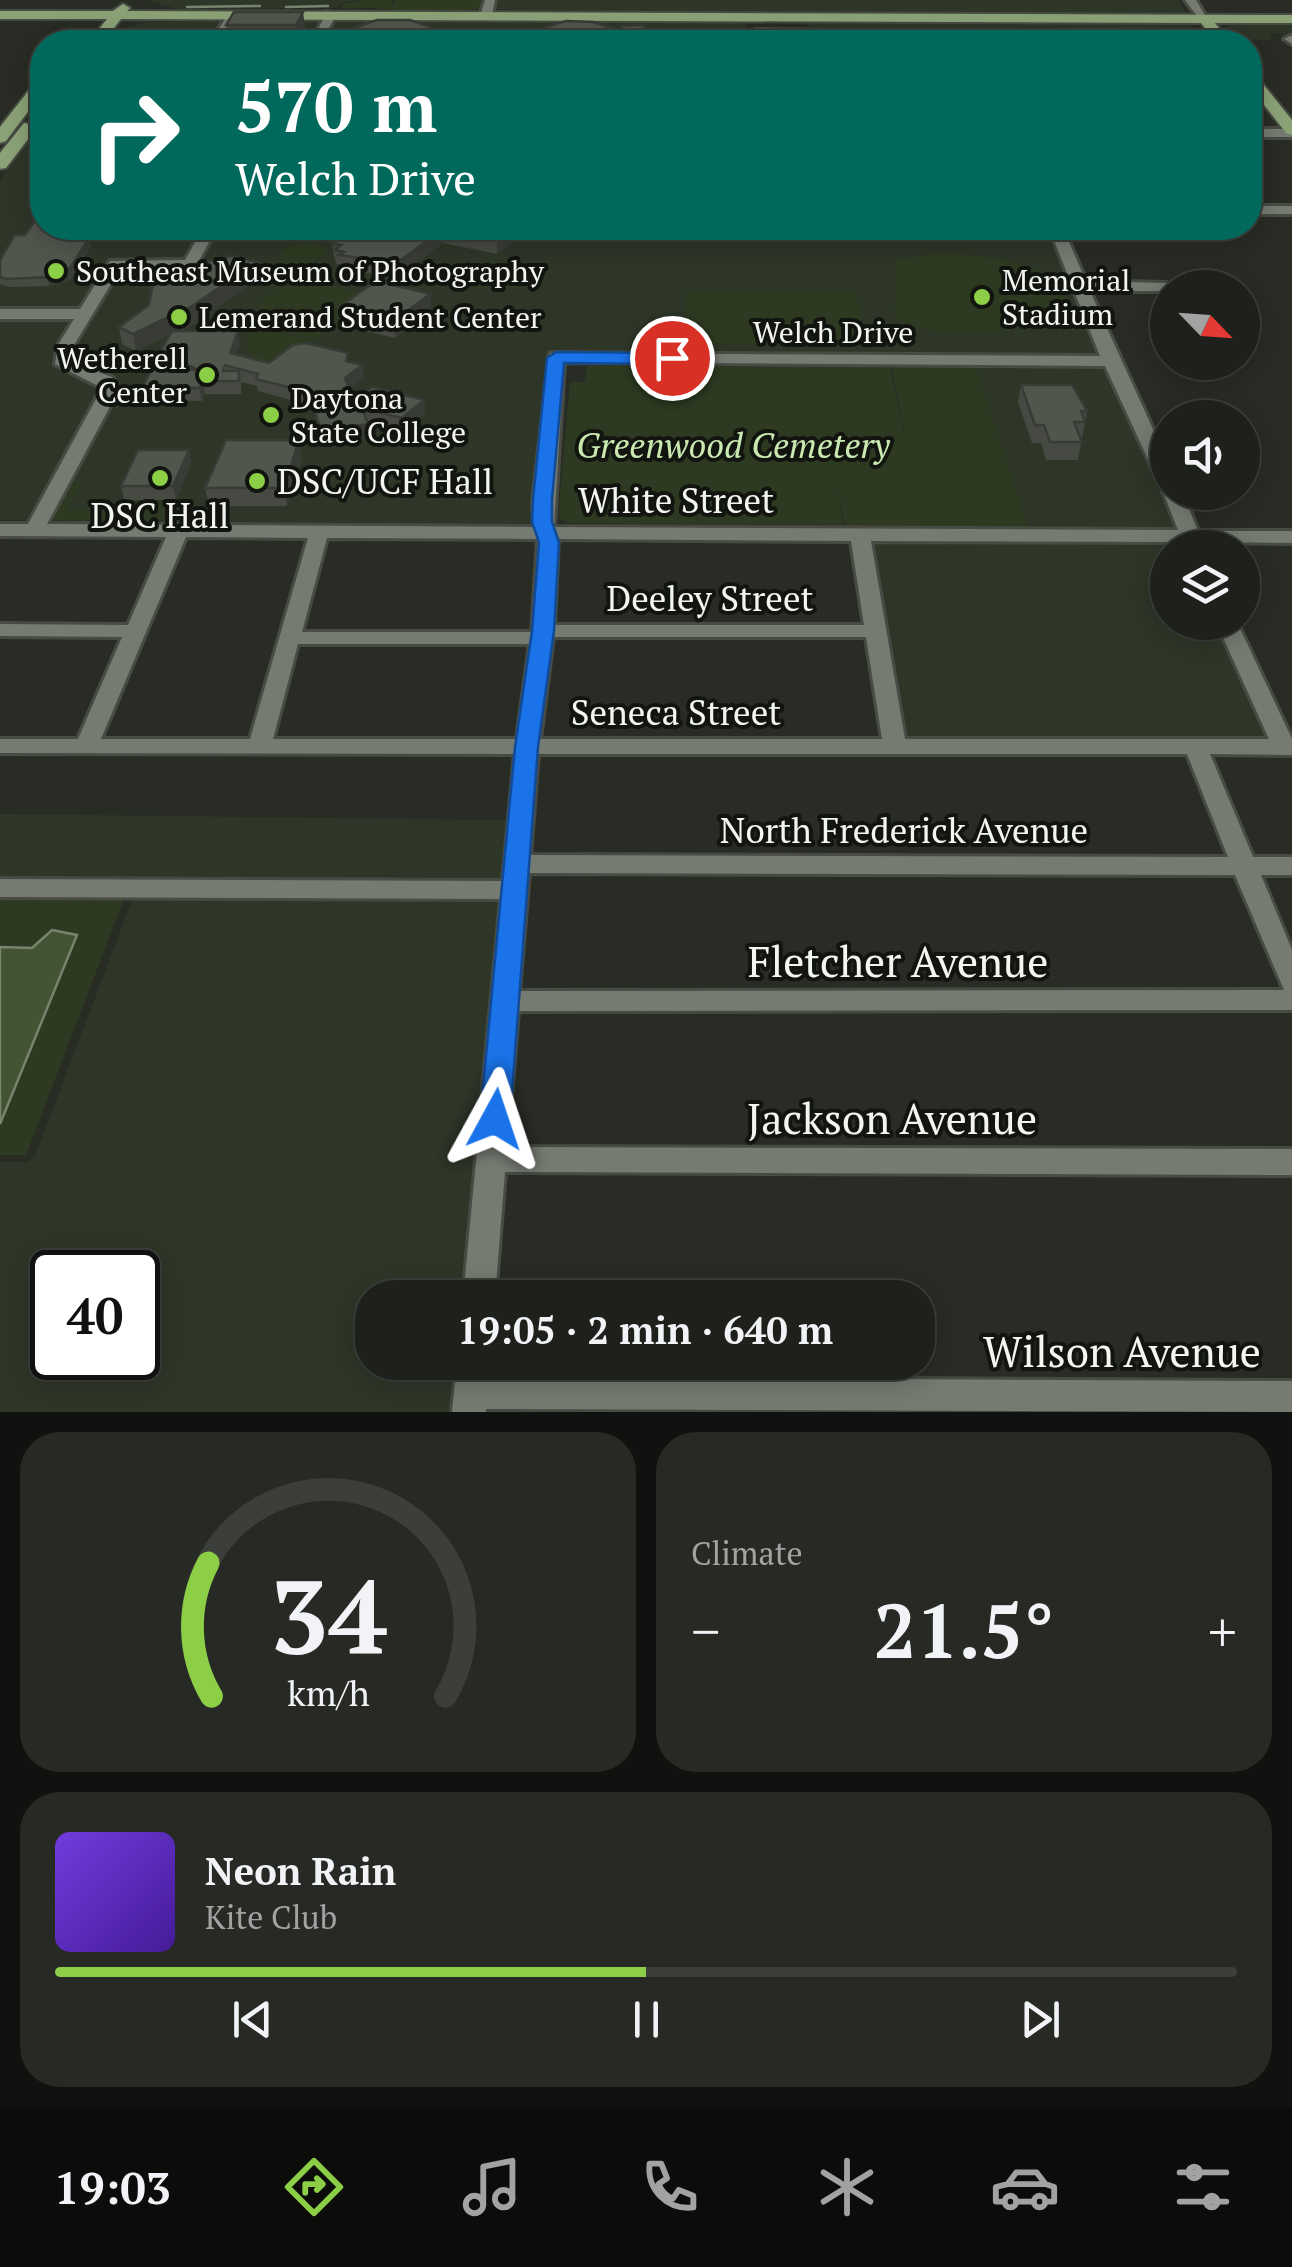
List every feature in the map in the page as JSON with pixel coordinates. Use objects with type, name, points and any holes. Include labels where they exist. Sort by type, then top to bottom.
[{"type":"main road","points":[[105,30],[131,0]]},
{"type":"main road","points":[[141,0],[154,8],[231,18],[330,14]]},
{"type":"main road","points":[[24,16],[100,7]]},
{"type":"main road","points":[[0,13],[55,21],[77,30],[100,7]]},
{"type":"main road","points":[[0,13],[100,7],[118,14],[486,16],[736,30]]},
{"type":"main road","points":[[115,30],[131,23],[192,15]]},
{"type":"main road","points":[[1204,18],[1214,30]]},
{"type":"main road","points":[[789,30],[1292,18]]},
{"type":"main road","points":[[0,153],[9,142],[0,137],[30,98]]},
{"type":"main road","points":[[1262,102],[1292,132]]},
{"type":"main road","points":[[0,164],[30,126]]},
{"type":"street","points":[[486,16],[490,0]]},
{"type":"street","points":[[1190,0],[1204,18]]},
{"type":"street","points":[[322,30],[330,14]]},
{"type":"street","points":[[223,30],[231,18]]},
{"type":"street","points":[[1262,133],[1292,132]]},
{"type":"street","points":[[1262,210],[1292,210]]},
{"type":"street","points":[[34,531],[112,388],[106,381],[62,364],[66,345],[84,314],[115,264],[190,265],[203,240]]},
{"type":"street","points":[[1061,240],[1150,444]]},
{"type":"street","points":[[1081,286],[1150,286]]},
{"type":"street","points":[[0,314],[84,314]]},
{"type":"street","name":"Welch Drive","points":[[548,532],[542,522],[543,500],[556,358],[1111,361]]},
{"type":"street","name":"White Street","points":[[0,530],[860,534],[1150,541]]},
{"type":"street","points":[[86,746],[178,532]]},
{"type":"street","points":[[258,746],[318,532]]},
{"type":"street","points":[[481,1280],[527,747],[543,634],[548,532]]},
{"type":"street","points":[[860,534],[895,747]]},
{"type":"street","name":"White Street","points":[[1260,539],[1292,538]]},
{"type":"street","points":[[0,630],[135,631]]},
{"type":"street","name":"Deeley Street","points":[[290,638],[876,631]]},
{"type":"street","points":[[1235,640],[1288,747]]},
{"type":"street","name":"Seneca Street","points":[[0,746],[1288,747]]},
{"type":"street","points":[[1196,748],[1292,982]]},
{"type":"street","name":"North Frederick Avenue","points":[[0,888],[1292,866]]},
{"type":"street","name":"Fletcher Avenue","points":[[505,1001],[1292,1000]]},
{"type":"street","name":"Jackson Avenue","points":[[491,1158],[1292,1162]]},
{"type":"street","name":"Wilson Avenue","points":[[471,1389],[1292,1397]]},
{"type":"shaded area","points":[[146,0],[357,0],[341,3],[337,8],[177,9]]},
{"type":"shaded area","points":[[1179,0],[1185,13],[823,14],[477,9],[487,2]]},
{"type":"shaded area","points":[[308,18],[739,21],[746,30],[123,30],[147,22]]},
{"type":"shaded area","points":[[797,20],[1188,22],[1196,30],[818,30]]},
{"type":"shaded area","points":[[1234,23],[1292,23],[1292,33],[1270,33],[1271,40],[1262,40],[1262,30],[1223,29]]},
{"type":"shaded area","name":"Daytona State College","points":[[30,139],[30,240],[1054,240],[1150,461],[1150,510],[1171,510],[1180,530],[1150,530],[1150,640],[1227,640],[1272,741],[906,742],[872,545],[844,525],[833,459],[909,456],[889,356],[549,354],[532,524],[0,520],[0,180]]},
{"type":"shaded area","points":[[0,814],[512,820],[506,884],[0,882]]},
{"type":"shaded area","points":[[134,895],[504,896],[469,1280],[355,1280],[355,1380],[460,1380],[457,1412],[0,1412],[0,1162],[27,1162],[35,1156]]},
{"type":"shaded area","points":[[52,930],[77,935],[0,1124],[0,947],[32,948]]},
{"type":"green space","points":[[363,0],[393,0],[390,9],[396,0],[518,0],[460,11],[340,8]]},
{"type":"green space","points":[[304,241],[325,246],[327,252],[294,274],[276,269],[284,249]]},
{"type":"green space","name":"Memorial Stadium","points":[[935,254],[993,258],[1037,270],[1066,293],[1069,310],[1059,327],[946,332],[906,324],[895,315],[896,260]]},
{"type":"green space","points":[[488,261],[524,265],[520,289],[464,289],[496,266]]},
{"type":"green space","points":[[295,277],[374,296],[316,339],[253,323],[264,297]]},
{"type":"green space","points":[[685,291],[856,292],[866,345],[686,344]]},
{"type":"green space","points":[[252,327],[313,340],[281,363],[272,359],[255,362],[249,358],[251,353],[246,352]]},
{"type":"green space","name":"Greenwood Cemetery","points":[[587,366],[890,367],[909,457],[892,367],[976,367],[1028,527],[845,525],[834,458],[843,525],[569,523],[558,518],[570,382],[585,382]]},
{"type":"green space","points":[[66,483],[80,484],[67,510],[118,510],[123,500],[183,500],[175,521],[51,520],[49,515]]},
{"type":"green space","points":[[126,894],[26,1155],[0,1155],[0,895]]},
{"type":"building","points":[[234,12],[303,12],[296,25],[226,25]]},
{"type":"building","points":[[377,20],[410,20],[439,30],[348,30]]},
{"type":"building","points":[[566,21],[593,22],[618,30],[540,30]]},
{"type":"building","points":[[644,25],[644,30],[621,30],[622,26]]},
{"type":"building","points":[[30,228],[30,240],[88,240],[68,271],[47,277],[0,277],[0,260],[15,235],[25,235]]},
{"type":"building","points":[[428,240],[402,259],[390,262],[339,255],[344,252],[335,250],[341,245],[332,243]]},
{"type":"building","points":[[231,256],[257,262],[177,316],[180,311],[133,334],[119,327],[149,305],[153,284],[148,275]]},
{"type":"building","points":[[376,281],[430,294],[394,321],[338,308]]},
{"type":"building","points":[[172,331],[238,331],[230,353],[269,363],[293,345],[306,343],[348,353],[346,361],[362,365],[345,378],[354,401],[372,387],[424,400],[402,418],[362,408],[368,424],[329,430],[320,428],[313,404],[324,396],[256,379],[258,374],[225,365],[223,371],[239,371],[239,381],[203,381],[199,388],[142,388],[152,368],[198,370],[161,350]]},
{"type":"building","points":[[1021,385],[1072,385],[1087,411],[1081,411],[1085,422],[1074,422],[1082,442],[1050,442],[1044,425],[1035,425]]},
{"type":"building","points":[[226,440],[299,440],[284,488],[205,488]]},
{"type":"building","points":[[138,450],[189,450],[173,486],[121,486]]},
{"type":"waterway","points":[[187,7],[260,6]]},
{"type":"waterway","points":[[286,7],[328,6]]},
{"type":"place","name":"Southeast Museum of Photography","points":[[56,271]]},
{"type":"place","name":"Memorial Stadium","points":[[982,297]]},
{"type":"place","name":"Lemerand Student Center","points":[[179,317]]},
{"type":"place","name":"Wetherell Center","points":[[207,375]]},
{"type":"place","name":"Daytona State College","points":[[271,415]]},
{"type":"place","name":"DSC Hall","points":[[160,478]]},
{"type":"place","name":"DSC/UCF Hall","points":[[257,481]]},
{"type":"route","points":[[495,1119],[527,747],[543,631],[549,542],[542,522],[543,500],[556,358],[672,358]]}]
